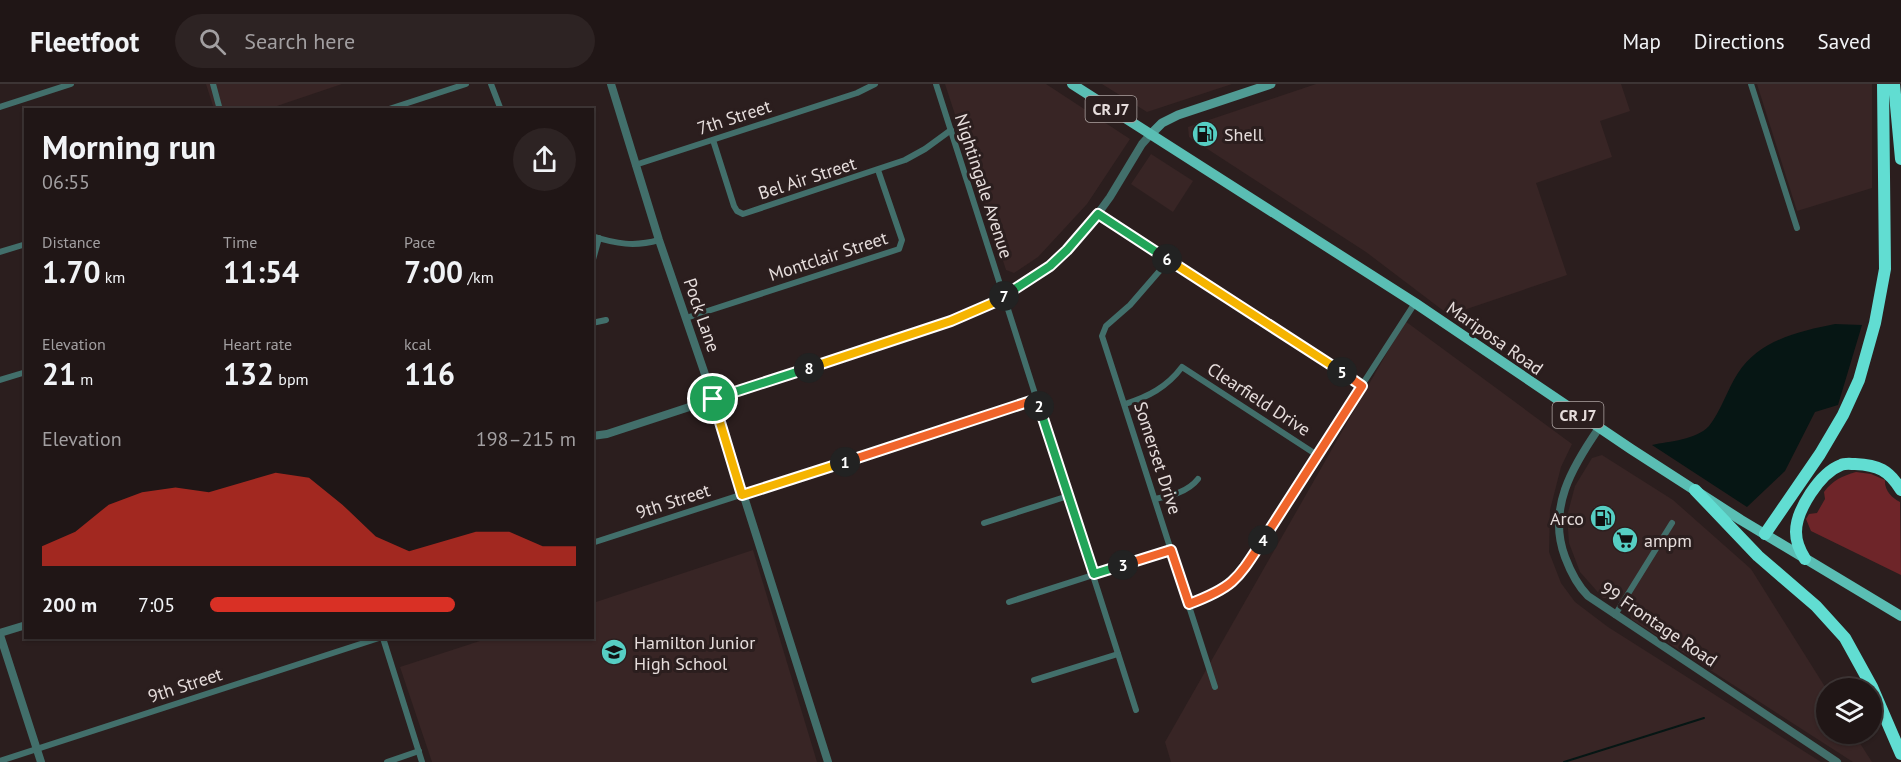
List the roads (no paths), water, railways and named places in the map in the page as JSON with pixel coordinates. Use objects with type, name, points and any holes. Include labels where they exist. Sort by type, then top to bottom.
[{"type":"highway","points":[[1765,534],[1844,415],[1859,380],[1875,323],[1886,269],[1883,84]]},
{"type":"highway","points":[[1894,84],[1901,159]]},
{"type":"highway","points":[[1805,559],[1796,533],[1799,512],[1819,482],[1829,472],[1843,464],[1873,465],[1893,478],[1901,490]]},
{"type":"highway","points":[[1695,490],[1758,556],[1816,606],[1845,638],[1872,687],[1901,754]]},
{"type":"main road","name":"Mariposa Road","points":[[1072,84],[1415,303],[1695,490],[1901,616]]},
{"type":"main road","points":[[1150,135],[1162,123],[1178,115],[1271,84]]},
{"type":"street","points":[[0,107],[71,84]]},
{"type":"street","points":[[213,84],[219,108]]},
{"type":"street","points":[[392,108],[466,84]]},
{"type":"street","points":[[491,84],[500,108]]},
{"type":"street","name":"Pock Lane","points":[[611,84],[658,240],[713,399],[828,762]]},
{"type":"street","name":"7th Street","points":[[635,165],[856,93],[875,84]]},
{"type":"street","name":"Nightingale Avenue","points":[[936,84],[1136,710]]},
{"type":"street","points":[[1751,84],[1797,228]]},
{"type":"street","name":"Bel Air Street","points":[[713,140],[734,206],[743,214],[905,160],[951,130]]},
{"type":"street","points":[[594,436],[607,434],[951,321],[995,302],[1050,266],[1067,250],[1098,214],[1150,135]]},
{"type":"street","name":"Montclair Street","points":[[686,318],[899,249],[902,242],[901,236],[878,170]]},
{"type":"street","points":[[1098,214],[1362,386]]},
{"type":"street","points":[[596,237],[635,245],[658,240]]},
{"type":"street","points":[[0,252],[24,245]]},
{"type":"street","name":"Somerset Drive","points":[[1169,260],[1102,333],[1215,687]]},
{"type":"street","points":[[1189,604],[1217,593],[1238,577],[1415,303]]},
{"type":"street","points":[[594,323],[606,320]]},
{"type":"street","name":"Clearfield Drive","points":[[1125,404],[1161,388],[1182,367],[1317,455]]},
{"type":"street","points":[[0,380],[24,373]]},
{"type":"street","name":"9th Street","points":[[594,542],[1037,399]]},
{"type":"street","name":"99 Frontage Road","points":[[1599,428],[1569,476],[1560,502],[1558,523],[1562,549],[1579,587],[1615,615],[1837,762]]},
{"type":"street","points":[[1155,499],[1176,494],[1194,484],[1198,479]]},
{"type":"street","points":[[984,523],[1068,496]]},
{"type":"street","points":[[1615,615],[1671,523]]},
{"type":"street","points":[[1009,602],[1171,550]]},
{"type":"street","points":[[24,626],[0,634],[41,762]]},
{"type":"street","name":"9th Street","points":[[0,761],[378,639]]},
{"type":"street","points":[[381,639],[423,762]]},
{"type":"street","points":[[1034,680],[1118,654]]},
{"type":"street","points":[[387,762],[419,751]]},
{"type":"waterway","points":[[1564,762],[1704,718]]},
{"type":"place","name":"Shell","points":[[1205,134]]},
{"type":"place","name":"Arco","points":[[1603,518]]},
{"type":"place","name":"ampm","points":[[1625,540]]},
{"type":"place","name":"Hamilton Junior High School","points":[[614,652]]}]
